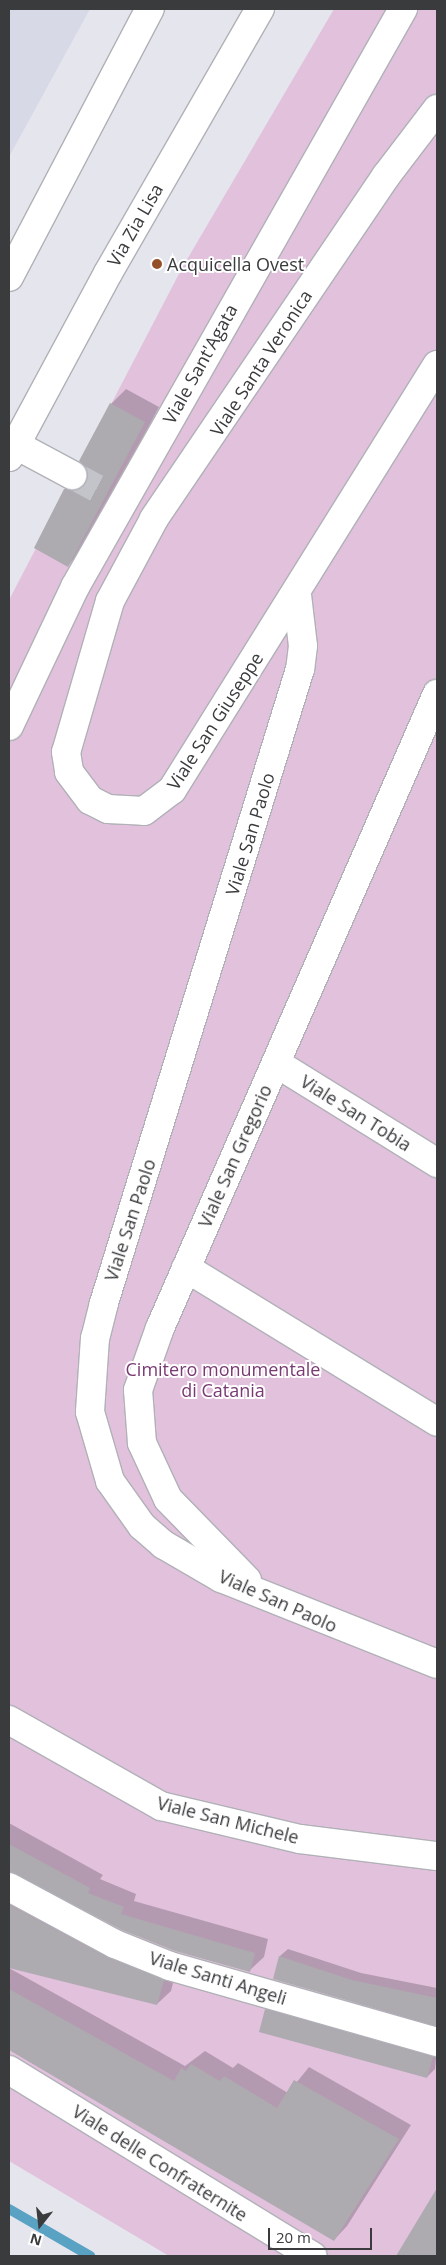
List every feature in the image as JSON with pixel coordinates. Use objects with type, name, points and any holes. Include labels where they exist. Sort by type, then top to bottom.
[{"type":"street","points":[[9,277],[150,9]]},
{"type":"street","name":"Via Zia Lisa","points":[[12,451],[108,273],[260,9]]},
{"type":"street","name":"Viale Sant'Agata","points":[[9,726],[115,498],[403,9]]},
{"type":"street","name":"Viale Santa Veronica","points":[[154,519],[386,176],[437,109]]},
{"type":"street","name":"Viale San Giuseppe","points":[[154,519],[110,601],[66,752],[69,772],[90,800],[126,812],[158,804],[172,790],[298,595],[437,365]]},
{"type":"street","points":[[12,451],[72,475]]},
{"type":"street","points":[[115,498],[154,519]]},
{"type":"street","name":"Viale San Paolo","points":[[298,595],[304,646],[300,669],[104,1302],[94,1338],[90,1412],[99,1450],[126,1506],[164,1545],[263,1596],[437,1664]]},
{"type":"street","name":"Viale San Gregorio","points":[[263,1596],[168,1499],[142,1443],[138,1390],[144,1364],[437,694]]},
{"type":"street","name":"Viale San Tobia","points":[[276,1063],[437,1163]]},
{"type":"street","points":[[186,1268],[437,1422]]},
{"type":"street","name":"Viale San Michele","points":[[9,1720],[161,1806],[300,1840],[437,1856]]},
{"type":"street","name":"Viale Santi Angeli","points":[[9,1886],[115,1944],[170,1966],[437,2042]]},
{"type":"street","name":"Viale delle Confraternite","points":[[9,2070],[312,2256]]},
{"type":"shaded area","points":[[9,9],[90,9],[9,157]]},
{"type":"green space","name":"Cimitero monumentale di Catania","points":[[334,9],[437,9],[437,2256],[169,2256],[9,2161],[9,600],[182,268]]},
{"type":"building","points":[[110,403],[145,422],[68,567],[34,548],[64,489],[80,488],[86,482],[85,467],[79,461]]},
{"type":"building","points":[[9,1844],[90,1888],[88,1893],[124,1907],[121,1914],[255,1953],[250,1972],[175,1951],[122,1930],[9,1871]]},
{"type":"building","points":[[9,1905],[108,1958],[164,1980],[157,2005],[9,1968]]},
{"type":"building","points":[[279,1956],[352,1980],[437,1998],[437,2026],[273,1979]]},
{"type":"building","points":[[9,1989],[174,2081],[181,2068],[186,2071],[191,2064],[220,2081],[224,2076],[277,2108],[294,2080],[399,2139],[334,2241],[9,2050]]},
{"type":"building","points":[[265,2009],[433,2057],[427,2078],[259,2032]]},
{"type":"building","points":[[437,2188],[437,2256],[396,2256]]},
{"type":"waterway","points":[[9,2209],[90,2256]]},
{"type":"tunnel","points":[[72,475],[107,494]]},
{"type":"place","name":"Acquicella Ovest","points":[[157,264]]}]
